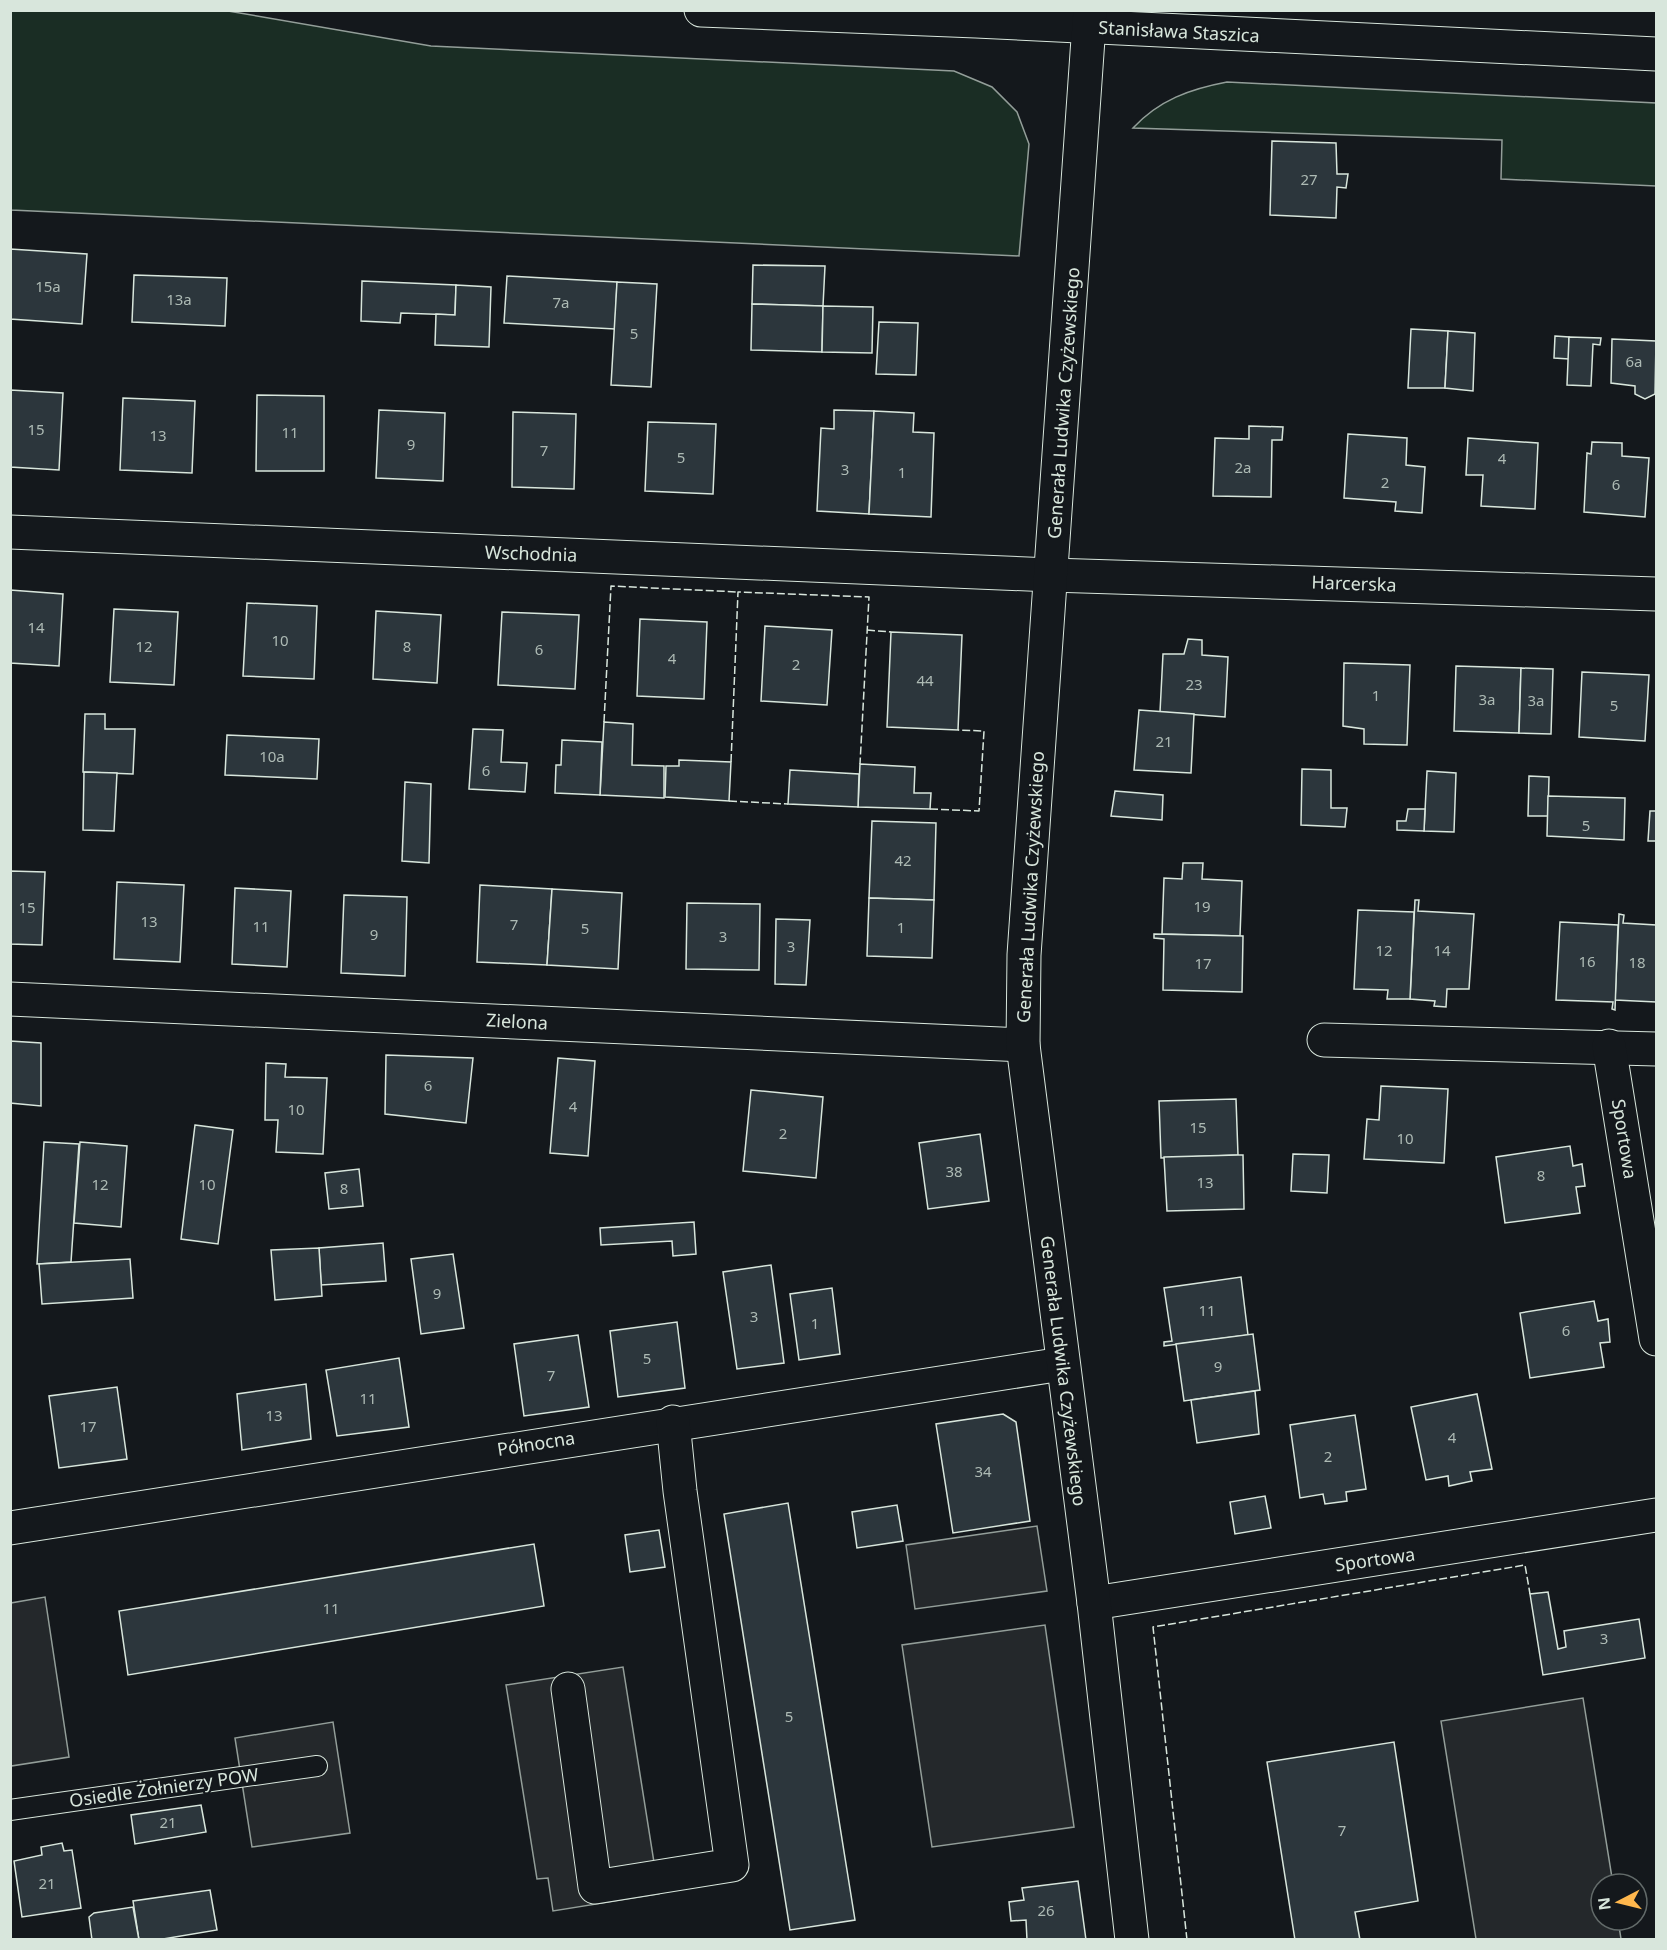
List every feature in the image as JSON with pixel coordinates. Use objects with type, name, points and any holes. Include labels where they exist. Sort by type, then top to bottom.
[{"type":"street","name":"Stanisława Staszica","points":[[701,10],[1090,19],[1656,54]]},
{"type":"street","name":"Generała Ludwika Czyżewskiego","points":[[1090,19],[1024,955],[1023,1045],[1094,1603],[1132,1940]]},
{"type":"street","name":"Wschodnia","points":[[10,532],[1051,575]]},
{"type":"street","name":"Harcerska","points":[[1051,575],[1656,594]]},
{"type":"street","name":"Zielona","points":[[10,999],[1023,1045]]},
{"type":"street","points":[[1324,1040],[1656,1049]]},
{"type":"street","name":"Sportowa","points":[[1609,1046],[1656,1339]]},
{"type":"street","name":"Północna","points":[[10,1528],[673,1422],[1062,1364]]},
{"type":"street","points":[[568,1689],[595,1887],[732,1865],[680,1491],[673,1422]]},
{"type":"street","name":"Sportowa","points":[[1094,1603],[1656,1515]]},
{"type":"lane","name":"Osiedle Żołnierzy POW","points":[[10,1810],[317,1766]]},
{"type":"green space","points":[[11,10],[228,11],[431,46],[954,71],[992,87],[1017,112],[1029,144],[1019,256],[11,210]]},
{"type":"green space","points":[[1227,82],[1656,103],[1656,186],[1501,179],[1502,140],[1133,128],[1153,110],[1176,97],[1200,88]]},
{"type":"shaded area","points":[[1037,1526],[1047,1591],[915,1609],[906,1545]]},
{"type":"shaded area","points":[[45,1597],[69,1757],[11,1766],[11,1603]]},
{"type":"shaded area","points":[[1045,1625],[1074,1827],[932,1847],[902,1645]]},
{"type":"shaded area","points":[[623,1667],[659,1894],[553,1911],[548,1878],[537,1879],[506,1685]]},
{"type":"shaded area","points":[[1583,1698],[1611,1872],[1589,1872],[1589,1932],[1620,1932],[1621,1939],[1476,1939],[1441,1721]]},
{"type":"shaded area","points":[[333,1722],[350,1833],[252,1847],[235,1738]]},
{"type":"building","points":[[1272,141],[1336,143],[1337,174],[1348,174],[1346,188],[1337,187],[1336,218],[1270,215]]},
{"type":"building","points":[[10,249],[87,254],[82,324],[10,319]]},
{"type":"building","points":[[753,265],[825,266],[823,306],[752,304]]},
{"type":"building","points":[[134,275],[227,278],[225,326],[132,322]]},
{"type":"building","points":[[507,276],[617,282],[615,329],[504,323]]},
{"type":"building","points":[[362,281],[456,285],[455,315],[401,313],[400,323],[361,321]]},
{"type":"building","points":[[617,282],[657,284],[651,387],[611,385]]},
{"type":"building","points":[[456,285],[491,287],[489,347],[435,345],[436,314],[455,315]]},
{"type":"building","points":[[752,304],[823,306],[822,352],[751,350]]},
{"type":"building","points":[[823,306],[873,307],[872,353],[822,352]]},
{"type":"building","points":[[879,322],[918,323],[916,375],[876,374]]},
{"type":"building","points":[[1411,329],[1448,331],[1445,388],[1408,388]]},
{"type":"building","points":[[1448,331],[1475,333],[1473,391],[1445,388]]},
{"type":"building","points":[[1555,336],[1569,337],[1569,359],[1554,358]]},
{"type":"building","points":[[1569,337],[1601,338],[1600,345],[1593,344],[1591,386],[1567,385]]},
{"type":"building","points":[[1612,339],[1656,341],[1655,394],[1645,399],[1635,394],[1635,386],[1611,383]]},
{"type":"building","points":[[10,390],[63,393],[59,470],[10,467]]},
{"type":"building","points":[[257,395],[324,396],[324,471],[256,471]]},
{"type":"building","points":[[123,398],[195,401],[192,473],[120,470]]},
{"type":"building","points":[[379,410],[445,413],[443,481],[376,478]]},
{"type":"building","points":[[834,410],[874,411],[869,514],[817,511],[821,428],[834,429]]},
{"type":"building","points":[[874,411],[914,413],[913,432],[934,433],[931,517],[869,514]]},
{"type":"building","points":[[513,412],[576,414],[574,489],[512,487]]},
{"type":"building","points":[[648,422],[716,424],[713,494],[645,491]]},
{"type":"building","points":[[1249,426],[1283,427],[1282,440],[1272,440],[1271,497],[1213,496],[1215,438],[1249,439]]},
{"type":"building","points":[[1348,434],[1407,438],[1406,465],[1425,467],[1422,513],[1395,511],[1396,502],[1344,498]]},
{"type":"building","points":[[1468,438],[1538,443],[1535,509],[1481,506],[1483,475],[1466,475]]},
{"type":"building","points":[[1592,442],[1622,443],[1622,456],[1649,458],[1645,517],[1584,512],[1587,453],[1591,454]]},
{"type":"building","points":[[10,590],[63,594],[59,666],[10,663]]},
{"type":"building","points":[[247,603],[317,606],[314,679],[243,676]]},
{"type":"building","points":[[114,609],[178,612],[174,685],[110,682]]},
{"type":"building","points":[[376,611],[441,615],[437,683],[373,679]]},
{"type":"building","points":[[502,612],[579,615],[575,689],[498,685]]},
{"type":"building","points":[[640,619],[707,622],[704,699],[637,696]]},
{"type":"building","points":[[765,626],[832,630],[827,705],[761,701]]},
{"type":"building","points":[[891,632],[962,635],[958,730],[887,727]]},
{"type":"building","points":[[1188,639],[1202,640],[1202,655],[1228,657],[1225,717],[1160,712],[1163,654],[1184,654]]},
{"type":"building","points":[[1344,663],[1410,665],[1407,745],[1364,744],[1364,729],[1343,726]]},
{"type":"building","points":[[1456,666],[1521,668],[1519,733],[1454,731]]},
{"type":"building","points":[[1521,668],[1553,669],[1551,734],[1519,733]]},
{"type":"building","points":[[1582,672],[1649,675],[1645,741],[1579,737]]},
{"type":"building","points":[[1139,710],[1194,714],[1191,773],[1134,770]]},
{"type":"building","points":[[85,714],[105,714],[105,729],[135,729],[133,774],[83,772]]},
{"type":"building","points":[[604,722],[633,724],[632,765],[664,766],[664,798],[600,795]]},
{"type":"building","points":[[473,729],[503,730],[501,762],[527,763],[525,792],[469,789]]},
{"type":"building","points":[[227,735],[319,739],[317,779],[225,775]]},
{"type":"building","points":[[562,740],[602,742],[600,795],[555,793],[556,765],[561,765]]},
{"type":"building","points":[[679,760],[731,762],[729,801],[665,797],[666,766],[679,766]]},
{"type":"building","points":[[860,764],[915,767],[914,793],[931,793],[930,809],[858,807]]},
{"type":"building","points":[[1302,769],[1331,770],[1331,808],[1347,808],[1345,827],[1301,825]]},
{"type":"building","points":[[790,770],[859,774],[858,807],[788,804]]},
{"type":"building","points":[[1427,771],[1456,773],[1454,832],[1424,831]]},
{"type":"building","points":[[84,772],[117,773],[114,831],[83,830]]},
{"type":"building","points":[[1529,776],[1549,777],[1548,816],[1528,816]]},
{"type":"building","points":[[405,782],[431,784],[429,863],[402,861]]},
{"type":"building","points":[[1115,791],[1163,795],[1162,820],[1111,816]]},
{"type":"building","points":[[1548,796],[1625,798],[1624,840],[1547,836]]},
{"type":"building","points":[[1408,809],[1425,809],[1424,831],[1397,830],[1397,821],[1406,821]]},
{"type":"building","points":[[1650,811],[1656,811],[1656,841],[1648,841]]},
{"type":"building","points":[[872,821],[936,823],[934,900],[869,898]]},
{"type":"building","points":[[1183,863],[1203,863],[1202,879],[1242,881],[1240,936],[1162,934],[1164,878],[1182,879]]},
{"type":"building","points":[[10,871],[45,872],[42,945],[10,944]]},
{"type":"building","points":[[117,882],[184,885],[180,962],[114,959]]},
{"type":"building","points":[[480,885],[552,889],[547,965],[477,962]]},
{"type":"building","points":[[235,888],[291,891],[287,967],[232,964]]},
{"type":"building","points":[[552,889],[622,893],[618,969],[547,965]]},
{"type":"building","points":[[344,895],[407,897],[405,976],[341,973]]},
{"type":"building","points":[[869,898],[934,900],[932,958],[867,956]]},
{"type":"building","points":[[1415,900],[1419,900],[1418,911],[1474,914],[1469,989],[1447,989],[1446,1007],[1434,1006],[1435,1001],[1410,999]]},
{"type":"building","points":[[687,903],[760,904],[759,970],[686,969]]},
{"type":"building","points":[[1358,910],[1414,912],[1410,999],[1387,999],[1388,990],[1354,989]]},
{"type":"building","points":[[1619,914],[1624,915],[1623,923],[1656,925],[1656,1002],[1615,1000]]},
{"type":"building","points":[[776,919],[810,920],[806,985],[775,984]]},
{"type":"building","points":[[1560,922],[1618,925],[1615,1010],[1612,1009],[1613,1002],[1556,1000]]},
{"type":"building","points":[[1154,934],[1243,936],[1242,992],[1163,990],[1164,939],[1154,938]]},
{"type":"building","points":[[10,1041],[41,1043],[41,1106],[10,1103]]},
{"type":"building","points":[[386,1055],[473,1058],[466,1123],[385,1114]]},
{"type":"building","points":[[558,1058],[595,1061],[588,1156],[550,1153]]},
{"type":"building","points":[[266,1063],[286,1064],[285,1077],[327,1078],[323,1154],[276,1152],[278,1120],[265,1120]]},
{"type":"building","points":[[1381,1086],[1448,1089],[1444,1163],[1364,1159],[1367,1119],[1379,1120]]},
{"type":"building","points":[[751,1090],[823,1097],[816,1178],[743,1171]]},
{"type":"building","points":[[1236,1099],[1238,1155],[1161,1158],[1159,1101]]},
{"type":"building","points":[[195,1125],[233,1130],[218,1244],[181,1239]]},
{"type":"building","points":[[980,1134],[989,1201],[928,1209],[919,1143]]},
{"type":"building","points":[[44,1142],[79,1144],[71,1262],[37,1264]]},
{"type":"building","points":[[80,1142],[127,1146],[121,1227],[74,1223]]},
{"type":"building","points":[[1570,1146],[1573,1166],[1582,1164],[1585,1186],[1576,1187],[1580,1213],[1505,1223],[1496,1157]]},
{"type":"building","points":[[1293,1154],[1329,1155],[1327,1193],[1291,1191]]},
{"type":"building","points":[[1243,1155],[1244,1209],[1167,1211],[1164,1157]]},
{"type":"building","points":[[359,1169],[363,1206],[329,1209],[325,1173]]},
{"type":"building","points":[[694,1222],[696,1254],[673,1256],[672,1241],[601,1245],[600,1228]]},
{"type":"building","points":[[383,1243],[386,1281],[321,1285],[319,1248]]},
{"type":"building","points":[[319,1248],[322,1296],[275,1300],[271,1250]]},
{"type":"building","points":[[453,1254],[464,1328],[421,1334],[411,1259]]},
{"type":"building","points":[[130,1259],[133,1298],[42,1304],[39,1264]]},
{"type":"building","points":[[771,1265],[784,1363],[737,1369],[723,1272]]},
{"type":"building","points":[[1241,1277],[1248,1335],[1164,1346],[1164,1342],[1172,1341],[1164,1288]]},
{"type":"building","points":[[832,1288],[840,1354],[799,1360],[790,1294]]},
{"type":"building","points":[[1594,1301],[1598,1321],[1608,1319],[1610,1342],[1600,1343],[1604,1367],[1530,1378],[1520,1313]]},
{"type":"building","points":[[677,1322],[685,1388],[618,1397],[610,1331]]},
{"type":"building","points":[[1253,1334],[1260,1390],[1184,1401],[1176,1344]]},
{"type":"building","points":[[578,1335],[589,1407],[524,1416],[514,1344]]},
{"type":"building","points":[[399,1358],[409,1427],[337,1436],[326,1370]]},
{"type":"building","points":[[306,1384],[311,1439],[242,1450],[237,1394]]},
{"type":"building","points":[[117,1387],[127,1459],[59,1468],[49,1396]]},
{"type":"building","points":[[1255,1391],[1259,1434],[1197,1443],[1191,1400]]},
{"type":"building","points":[[1477,1394],[1492,1469],[1470,1472],[1472,1481],[1449,1486],[1448,1476],[1426,1480],[1411,1407]]},
{"type":"building","points":[[1003,1414],[1016,1422],[1030,1521],[953,1533],[936,1424]]},
{"type":"building","points":[[1355,1415],[1366,1489],[1346,1492],[1347,1501],[1325,1504],[1323,1494],[1300,1498],[1290,1425]]},
{"type":"building","points":[[1265,1496],[1271,1528],[1235,1534],[1230,1502]]},
{"type":"building","points":[[788,1503],[855,1920],[790,1930],[724,1514]]},
{"type":"building","points":[[897,1505],[903,1541],[857,1548],[852,1512]]},
{"type":"building","points":[[659,1530],[665,1567],[630,1572],[625,1535]]},
{"type":"building","points":[[534,1544],[544,1606],[128,1675],[119,1611]]},
{"type":"building","points":[[1548,1592],[1558,1649],[1566,1647],[1564,1631],[1639,1619],[1645,1658],[1543,1675],[1530,1594]]},
{"type":"building","points":[[1394,1742],[1418,1901],[1355,1912],[1360,1940],[1295,1940],[1267,1762]]},
{"type":"building","points":[[201,1805],[206,1832],[135,1844],[131,1815]]},
{"type":"building","points":[[62,1843],[64,1851],[72,1850],[81,1908],[22,1917],[14,1861],[42,1855],[41,1847]]},
{"type":"building","points":[[1078,1881],[1086,1940],[1027,1940],[1026,1920],[1011,1921],[1009,1902],[1024,1900],[1022,1888]]},
{"type":"building","points":[[210,1890],[217,1930],[157,1940],[139,1940],[133,1901]]},
{"type":"building","points":[[133,1907],[139,1940],[92,1940],[89,1917],[94,1913]]},
{"type":"fence","points":[[604,722],[611,586],[738,592]]},
{"type":"fence","points":[[731,762],[738,592],[869,597],[860,764]]},
{"type":"fence","points":[[867,630],[891,632]]},
{"type":"fence","points":[[930,809],[979,811],[984,731],[958,730]]},
{"type":"fence","points":[[729,801],[788,804]]},
{"type":"fence","points":[[1187,1940],[1153,1627],[1525,1565],[1530,1594]]}]
